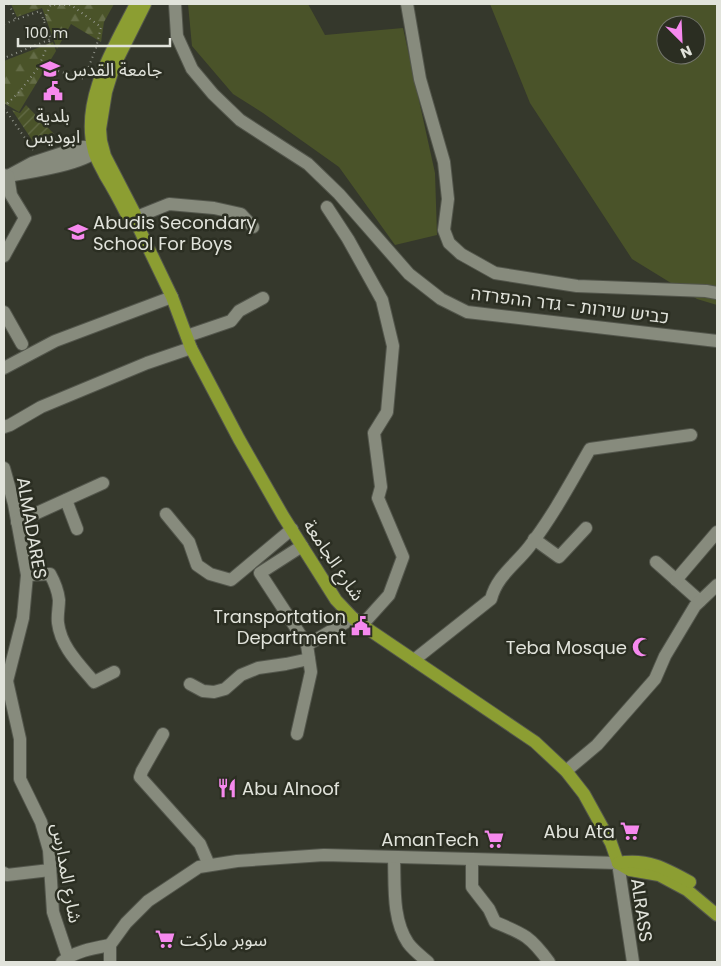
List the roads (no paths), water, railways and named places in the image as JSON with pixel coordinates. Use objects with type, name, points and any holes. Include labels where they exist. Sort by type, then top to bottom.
[{"type":"main road","name":"شارع الجامعة","points":[[136,4],[100,76],[93,104],[91,132],[127,215],[134,218],[172,297],[189,342],[239,439],[336,600],[358,622],[535,742],[566,772],[584,794],[611,843],[618,863]]},
{"type":"main road","name":"شارع الجامعة","points":[[97,149],[106,92],[114,66],[145,4]]},
{"type":"main road","points":[[618,863],[628,861],[651,863],[665,868],[690,882],[717,904]]},
{"type":"main road","points":[[618,863],[630,870],[659,875],[687,890],[717,915]]},
{"type":"street","name":"כביש שירות - גדר ההפרדה","points":[[175,4],[177,36],[192,69],[213,94],[240,120],[308,164],[339,194],[409,274],[441,299],[467,312],[717,341]]},
{"type":"street","points":[[407,4],[420,78],[444,162],[448,199],[444,230],[449,243],[461,254],[495,273],[577,286],[717,293]]},
{"type":"street","points":[[4,256],[24,218],[11,195],[6,175],[32,163],[82,147],[97,149]]},
{"type":"street","points":[[134,218],[169,204],[214,208],[241,214],[253,227]]},
{"type":"street","points":[[307,646],[358,622],[388,595],[403,558],[378,498],[381,487],[374,433],[387,412],[393,346],[382,300],[327,206]]},
{"type":"street","points":[[4,368],[55,341],[172,297]]},
{"type":"street","points":[[4,427],[41,408],[147,363],[231,321],[239,311],[263,298]]},
{"type":"street","points":[[4,312],[22,344]]},
{"type":"street","points":[[414,660],[491,599],[494,586],[534,539],[560,502],[590,449],[691,435]]},
{"type":"street","name":"ALMADARES","points":[[4,468],[18,522],[27,575],[23,618],[5,679]]},
{"type":"street","points":[[18,522],[103,483]]},
{"type":"street","points":[[66,500],[77,529]]},
{"type":"street","points":[[166,514],[189,542],[197,564],[210,574],[231,580],[292,529]]},
{"type":"street","points":[[534,539],[559,557],[586,528]]},
{"type":"street","points":[[676,580],[717,532]]},
{"type":"street","points":[[297,734],[311,672],[307,646],[260,573],[302,546]]},
{"type":"street","points":[[656,562],[700,601]]},
{"type":"street","points":[[27,575],[50,574],[56,585],[59,599],[58,622],[62,639],[76,661],[94,682],[114,672]]},
{"type":"street","points":[[566,772],[597,745],[656,679],[665,656],[695,606],[717,585]]},
{"type":"street","points":[[190,684],[203,691],[214,692],[225,689],[241,675],[258,668],[309,659]]},
{"type":"street","name":"شارع المدارس","points":[[5,679],[20,739],[20,779],[42,822],[49,850],[52,912],[65,960]]},
{"type":"street","points":[[163,734],[140,777],[200,844],[209,865]]},
{"type":"street","points":[[110,962],[110,945],[126,923],[148,901],[199,867],[209,865],[237,861],[324,855],[618,863]]},
{"type":"street","points":[[394,858],[396,910],[400,930],[409,945],[428,962]]},
{"type":"street","points":[[472,860],[472,887],[489,909],[495,922],[529,938],[549,962]]},
{"type":"street","name":"ALRASS","points":[[618,863],[632,962]]},
{"type":"street","points":[[4,874],[50,870]]},
{"type":"street","points":[[65,960],[88,950],[110,945]]},
{"type":"place","name":"جامعة القدس","points":[[50,69]]},
{"type":"place","name":"بلدية ابوديس","points":[[53,91]]},
{"type":"place","name":"Abudis Secondary School For Boys","points":[[78,232]]},
{"type":"place","name":"Transportation Department","points":[[361,626]]},
{"type":"place","name":"Teba Mosque","points":[[642,647]]},
{"type":"place","name":"Abu Alnoof","points":[[227,788]]},
{"type":"place","name":"Abu Ata","points":[[630,831]]},
{"type":"place","name":"AmanTech","points":[[494,839]]},
{"type":"place","name":"سوبر ماركت","points":[[165,939]]}]
